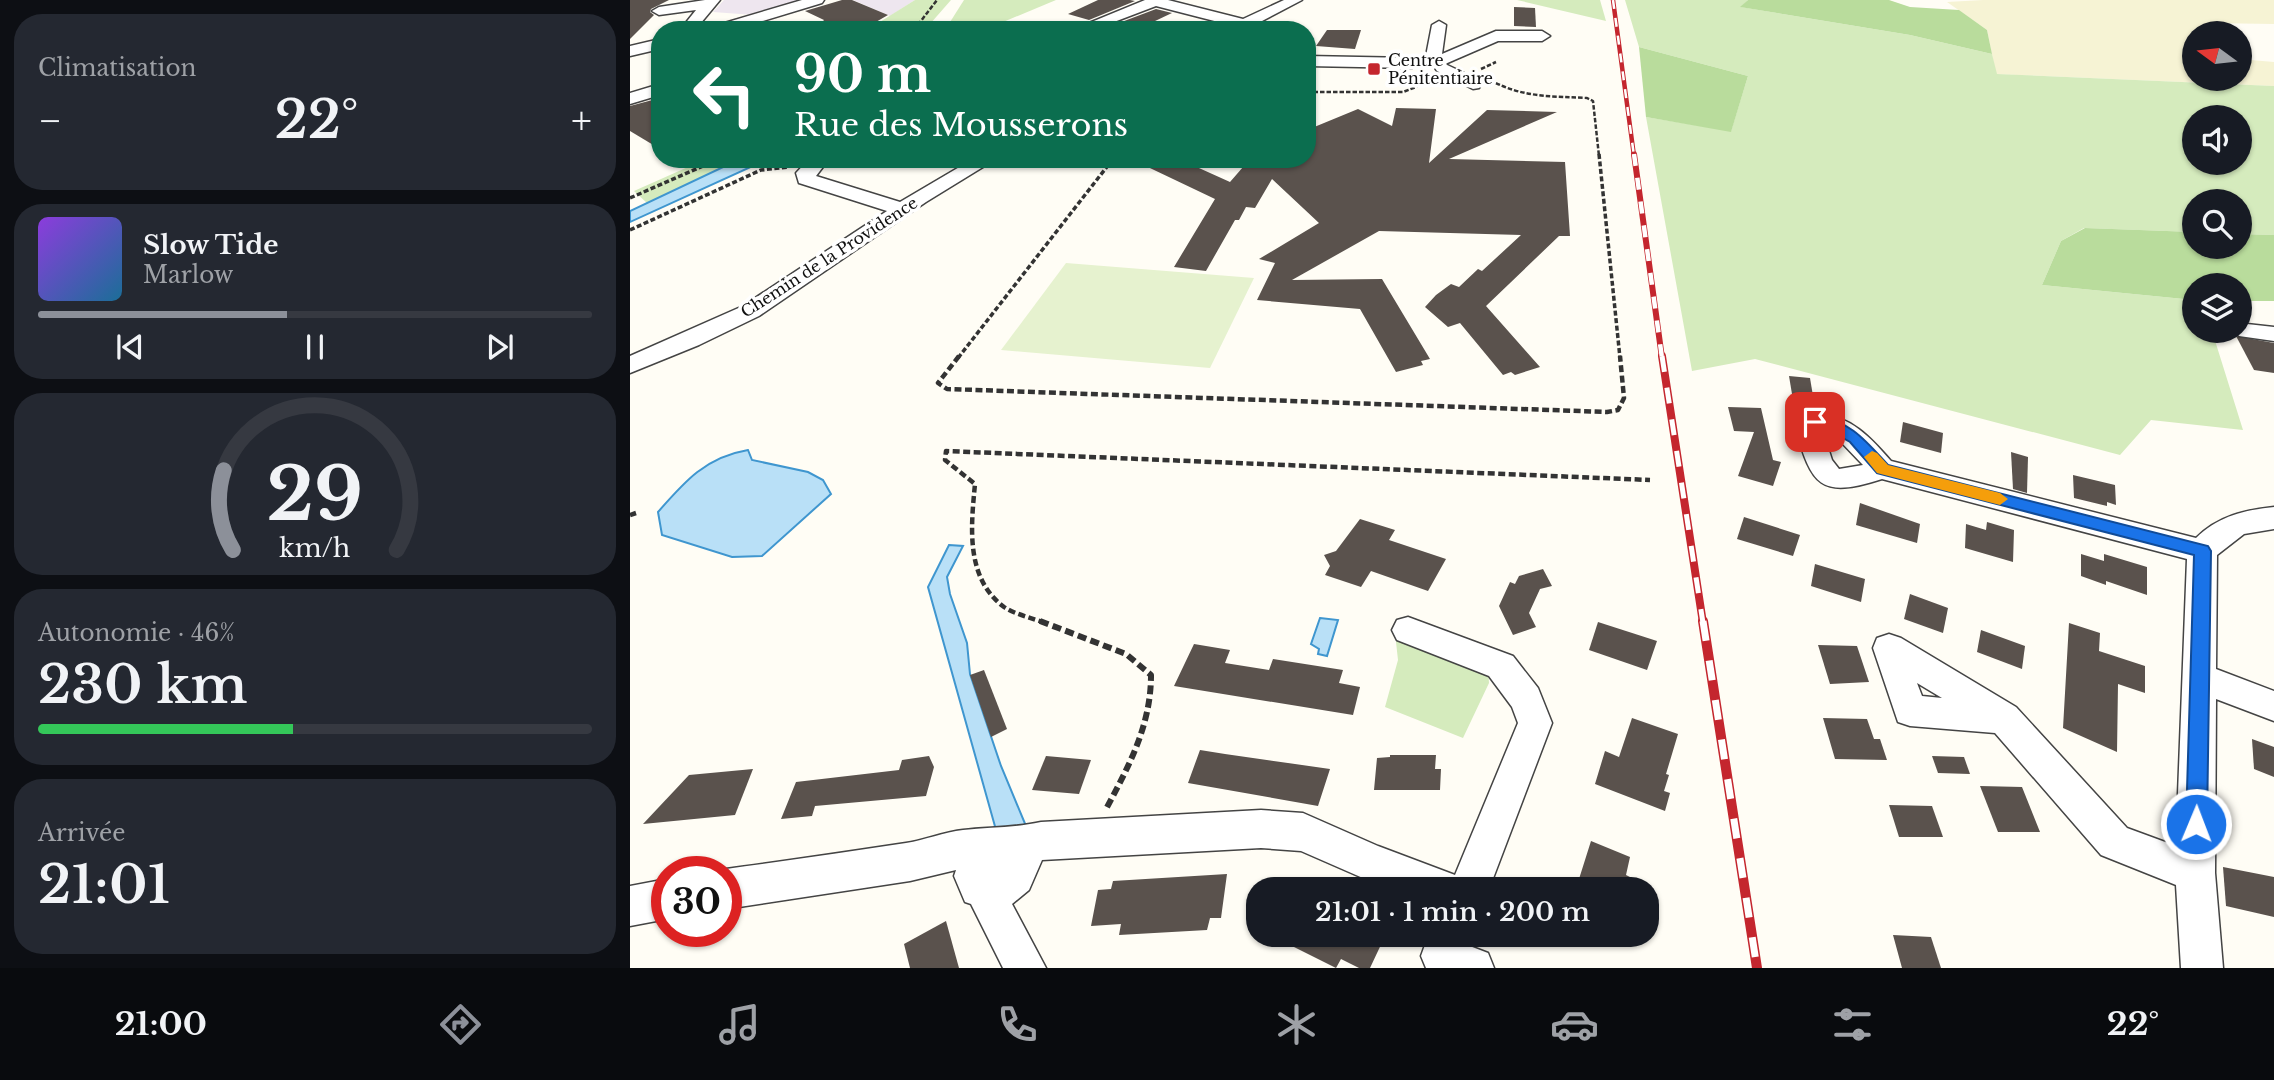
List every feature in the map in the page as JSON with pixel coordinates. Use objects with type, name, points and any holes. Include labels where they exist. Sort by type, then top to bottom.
[{"type":"street","points":[[748,21],[817,0]]},
{"type":"street","points":[[1251,21],[1295,0]]},
{"type":"street","points":[[1106,21],[1153,1],[1218,21]]},
{"type":"street","points":[[709,4],[709,16],[718,20],[758,18]]},
{"type":"street","points":[[659,11],[709,4]]},
{"type":"street","points":[[695,21],[709,4]]},
{"type":"street","points":[[778,12],[794,20]]},
{"type":"street","points":[[1438,25],[1439,63]]},
{"type":"street","points":[[1439,63],[1496,36],[1542,36]]},
{"type":"street","points":[[634,50],[651,61]]},
{"type":"street","points":[[1316,61],[1412,63],[1417,58],[1439,63],[1467,81]]},
{"type":"street","points":[[630,99],[651,92]]},
{"type":"street","points":[[811,168],[806,173],[806,179],[902,209]]},
{"type":"street","name":"Chemin de la Providence","points":[[630,365],[751,311],[902,209],[972,168]]},
{"type":"street","points":[[2252,332],[2274,334]]},
{"type":"street","points":[[1882,469],[2202,551]]},
{"type":"street","points":[[2202,968],[2195,873],[2202,551],[2220,531],[2254,520],[2274,519]]},
{"type":"street","points":[[1408,630],[1501,666],[1525,699],[1535,723],[1474,877]]},
{"type":"street","points":[[2199,677],[2274,706]]},
{"type":"street","points":[[2004,718],[2114,842],[2195,873]]},
{"type":"street","points":[[742,888],[910,862],[1001,868],[1077,840],[1261,829],[1303,832],[1409,877]]},
{"type":"street","points":[[1001,868],[991,908],[1018,951]]},
{"type":"street","points":[[630,906],[651,902]]},
{"type":"street","points":[[1445,947],[1442,956],[1474,968]]},
{"type":"path","points":[[921,21],[937,0]]},
{"type":"path","points":[[1316,92],[1403,92],[1416,87],[1439,63]]},
{"type":"path","points":[[1106,168],[938,383],[947,389],[1607,412],[1618,410],[1624,398],[1593,101],[1579,97],[1510,91],[1489,79],[1467,81]]},
{"type":"path","points":[[630,197],[699,168]]},
{"type":"path","points":[[630,230],[761,170]]},
{"type":"path","points":[[1077,840],[1137,750],[1153,695],[1151,675],[1126,654],[1004,607],[981,580],[970,537],[975,484],[945,460],[946,451],[1650,480]]},
{"type":"shaded area","points":[[724,0],[805,0],[754,15],[713,12]]},
{"type":"shaded area","points":[[853,0],[915,0],[890,16]]},
{"type":"shaded area","points":[[2274,0],[2274,24],[2252,24],[2252,21],[2182,21],[2182,82],[1996,74],[1987,30],[1947,2]]},
{"type":"shaded area","points":[[2252,60],[2274,62],[2274,86],[2252,85]]},
{"type":"green space","points":[[915,0],[951,0],[933,21],[881,21]]},
{"type":"green space","points":[[964,0],[1056,0],[1006,21],[951,21]]},
{"type":"green space","points":[[1517,0],[1600,0],[1606,21]]},
{"type":"green space","points":[[1625,0],[1748,0],[1741,7],[1910,35],[1992,54],[1997,74],[2182,82],[2182,91],[2252,91],[2252,85],[2274,86],[2274,235],[2252,234],[2252,189],[2182,189],[2182,232],[2084,228],[2061,241],[2042,285],[2182,299],[2182,343],[2216,343],[2243,430],[2151,420],[2120,455],[1755,359],[1692,371],[1646,117],[1731,131],[1748,76],[1639,47]]},
{"type":"green space","points":[[1748,0],[1889,0],[1910,7],[1959,10],[1987,30],[1992,54],[1910,35],[1740,7]]},
{"type":"green space","points":[[1639,47],[1748,76],[1731,132],[1646,117]]},
{"type":"green space","points":[[686,168],[721,168],[647,203],[634,191]]},
{"type":"green space","points":[[2085,228],[2182,232],[2182,259],[2252,259],[2252,234],[2274,235],[2274,301],[2252,301],[2252,273],[2182,273],[2182,299],[2042,285],[2061,241]]},
{"type":"green space","points":[[1066,263],[1254,278],[1210,368],[1001,350]]},
{"type":"green space","points":[[1399,634],[1488,669],[1489,683],[1463,738],[1385,707],[1398,660],[1396,642]]},
{"type":"water","points":[[721,168],[748,168],[630,222],[630,211]]},
{"type":"water","points":[[748,450],[752,460],[808,472],[823,480],[831,494],[762,556],[732,557],[662,535],[658,512],[687,481],[720,458]]},
{"type":"water","points":[[949,545],[963,546],[947,577],[967,643],[970,674],[1001,766],[1026,826],[996,830],[928,587]]},
{"type":"water","points":[[1320,618],[1338,620],[1327,656],[1318,654],[1319,649],[1311,644]]},
{"type":"building","points":[[630,0],[669,0],[651,9],[650,12],[654,15],[630,39]]},
{"type":"building","points":[[842,0],[852,0],[888,15],[878,21],[823,21],[805,11]]},
{"type":"building","points":[[1098,0],[1135,1],[1089,20],[1068,14]]},
{"type":"building","points":[[1514,7],[1535,8],[1536,27],[1514,26]]},
{"type":"building","points":[[1156,9],[1172,13],[1155,21],[1124,21]]},
{"type":"building","points":[[1327,30],[1361,30],[1355,49],[1316,46]]},
{"type":"building","points":[[651,100],[651,144],[630,131],[630,106]]},
{"type":"building","points":[[1396,108],[1436,109],[1429,163],[1487,110],[1557,112],[1449,159],[1565,162],[1570,236],[1559,236],[1486,306],[1540,367],[1515,375],[1511,372],[1503,375],[1460,323],[1448,327],[1425,307],[1451,284],[1459,287],[1478,269],[1482,271],[1521,235],[1379,231],[1292,280],[1382,279],[1430,359],[1421,361],[1423,365],[1396,372],[1360,309],[1257,300],[1275,263],[1259,259],[1319,223],[1272,179],[1255,208],[1246,207],[1239,220],[1235,220],[1206,271],[1174,267],[1215,199],[1150,168],[1199,168],[1230,182],[1242,168],[1316,168],[1316,126],[1358,109],[1392,126]]},
{"type":"building","points":[[2252,339],[2274,343],[2274,373],[2254,370],[2240,343],[2252,343]]},
{"type":"building","points":[[1789,376],[1810,378],[1813,396],[1792,394]]},
{"type":"building","points":[[1728,407],[1761,408],[1773,460],[1781,462],[1773,486],[1738,476],[1754,432],[1734,431]]},
{"type":"building","points":[[1903,422],[1943,433],[1941,453],[1900,442]]},
{"type":"building","points":[[2011,452],[2028,457],[2027,493],[2013,489]]},
{"type":"building","points":[[2073,475],[2115,485],[2116,505],[2107,502],[2107,506],[2074,498]]},
{"type":"building","points":[[1860,503],[1920,524],[1917,543],[1856,525]]},
{"type":"building","points":[[1744,517],[1800,535],[1793,556],[1737,539]]},
{"type":"building","points":[[1360,519],[1395,530],[1389,540],[1446,559],[1428,591],[1371,571],[1361,587],[1325,575],[1330,566],[1324,555],[1336,551]]},
{"type":"building","points":[[1987,522],[2014,530],[2013,562],[1965,548],[1966,524],[1986,530]]},
{"type":"building","points":[[2081,554],[2104,561],[2104,554],[2147,567],[2147,595],[2106,581],[2106,585],[2081,576]]},
{"type":"building","points":[[1815,564],[1865,579],[1861,602],[1811,586]]},
{"type":"building","points":[[1543,569],[1552,586],[1540,589],[1529,613],[1536,627],[1513,635],[1499,606],[1510,582],[1515,584],[1519,576]]},
{"type":"building","points":[[1910,594],[1948,608],[1943,633],[1904,619]]},
{"type":"building","points":[[1598,622],[1657,641],[1647,670],[1589,650]]},
{"type":"building","points":[[2069,623],[2100,633],[2099,651],[2145,666],[2145,693],[2118,684],[2117,752],[2063,728]]},
{"type":"building","points":[[1981,630],[2025,646],[2022,669],[1977,652]]},
{"type":"building","points":[[1194,644],[1230,650],[1225,663],[1269,670],[1273,659],[1343,670],[1339,683],[1360,687],[1353,715],[1174,686]]},
{"type":"building","points":[[1818,645],[1857,646],[1869,682],[1830,684]]},
{"type":"building","points":[[984,670],[1007,729],[991,737],[970,675]]},
{"type":"building","points":[[1632,718],[1678,734],[1666,774],[1669,775],[1664,791],[1670,793],[1665,811],[1595,784],[1605,751],[1619,757]]},
{"type":"building","points":[[1823,718],[1867,719],[1874,739],[1880,739],[1887,760],[1835,759]]},
{"type":"building","points":[[2252,739],[2274,747],[2274,777],[2254,769]]},
{"type":"building","points":[[1200,750],[1330,769],[1318,806],[1188,783]]},
{"type":"building","points":[[1390,755],[1436,755],[1435,769],[1441,769],[1440,790],[1374,790],[1377,758]]},
{"type":"building","points":[[929,756],[934,767],[926,796],[815,806],[812,816],[781,819],[796,782],[899,770],[902,760]]},
{"type":"building","points":[[1046,756],[1091,760],[1079,794],[1032,790]]},
{"type":"building","points":[[1932,756],[1964,757],[1970,774],[1938,773]]},
{"type":"building","points":[[753,769],[735,815],[643,824],[689,775]]},
{"type":"building","points":[[1980,786],[2022,787],[2040,832],[1998,832]]},
{"type":"building","points":[[1889,805],[1932,806],[1943,837],[1899,837]]},
{"type":"building","points":[[1591,841],[1630,857],[1626,875],[1630,877],[1580,877]]},
{"type":"building","points":[[2223,867],[2274,877],[2274,917],[2226,906]]},
{"type":"building","points":[[1227,874],[1221,918],[1210,918],[1207,930],[1119,935],[1121,924],[1091,926],[1098,890],[1111,889],[1113,881]]},
{"type":"building","points":[[946,921],[959,968],[910,968],[904,944]]},
{"type":"building","points":[[1893,935],[1931,937],[1941,968],[1902,968]]},
{"type":"building","points":[[1294,947],[1380,947],[1370,968],[1359,968],[1341,959],[1336,968]]},
{"type":"railway","points":[[1613,0],[1634,156]]},
{"type":"railway","points":[[1634,154],[1662,358]]},
{"type":"railway","points":[[1662,356],[1703,623]]},
{"type":"railway","points":[[1703,621],[1757,968]]},
{"type":"slow traffic","points":[[1872,457],[1882,469],[2000,499]]},
{"type":"place","name":"Centre Pénitentiaire","points":[[1374,69]]},
{"type":"route","points":[[1815,422],[1828,423],[1856,439],[1882,469],[2202,551],[2196,824]]}]
